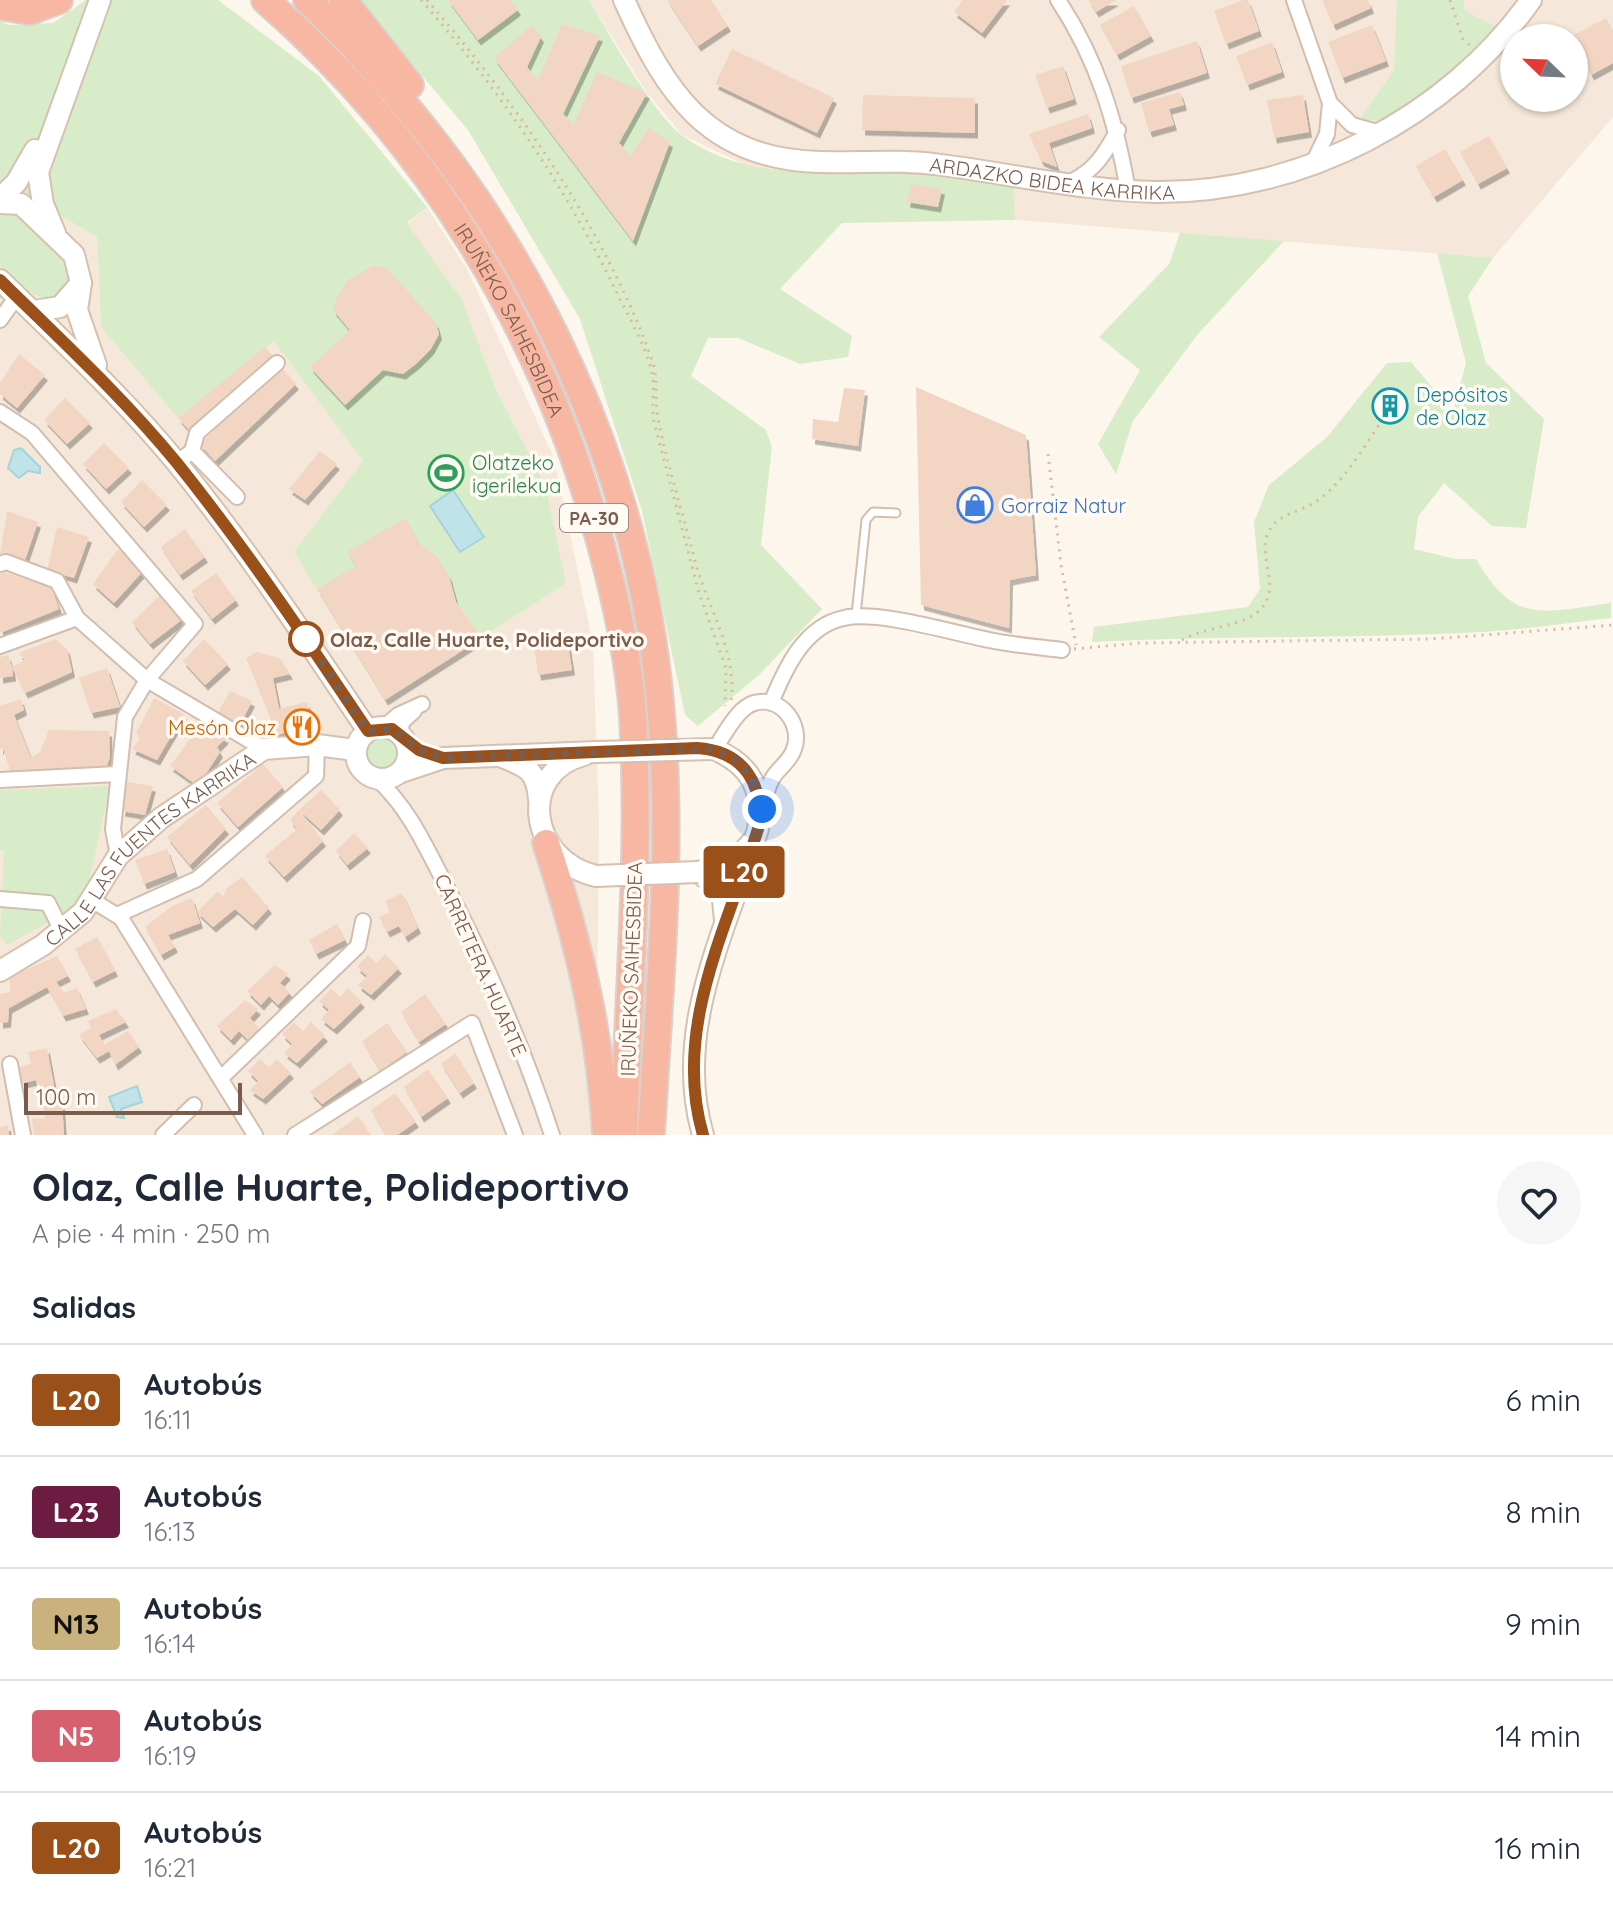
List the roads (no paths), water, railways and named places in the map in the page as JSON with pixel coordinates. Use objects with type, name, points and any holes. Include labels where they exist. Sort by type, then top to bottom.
[{"type":"highway","points":[[0,6],[30,11],[59,0]]},
{"type":"highway","points":[[245,0],[333,65]]},
{"type":"highway","name":"IRUÑEKO SAIHESBIDEA","points":[[265,0],[333,65],[417,159],[469,237],[517,320],[581,471],[615,600],[633,714],[636,837],[624,1135]]},
{"type":"highway","name":"IRUÑEKO SAIHESBIDEA","points":[[307,0],[402,100],[456,167],[516,260],[563,349],[606,451],[645,604],[661,710],[666,784],[651,1135]]},
{"type":"highway","points":[[343,0],[451,137],[526,256],[563,349]]},
{"type":"highway","points":[[645,604],[663,676],[674,796],[664,1135]]},
{"type":"highway","points":[[546,843],[573,925],[590,1001],[606,1135]]},
{"type":"street","points":[[0,200],[16,183],[32,157],[91,0]]},
{"type":"street","points":[[55,233],[43,204],[38,172],[100,0]]},
{"type":"street","name":"ARDAZKO BIDEA KARRIKA","points":[[624,0],[646,48],[679,101],[729,139],[759,152],[790,160],[932,164],[1128,191],[1221,188],[1313,163],[1381,133],[1440,96],[1488,56],[1500,42]]},
{"type":"street","points":[[1058,0],[1104,87],[1118,130],[1128,191]]},
{"type":"street","points":[[1294,0],[1330,103],[1327,134],[1313,163]]},
{"type":"street","name":"ARDAZKO BIDEA KARRIKA","points":[[1514,24],[1531,0]]},
{"type":"street","name":"ARDAZKO BIDEA KARRIKA","points":[[1515,24],[1541,0]]},
{"type":"street","points":[[1330,103],[1352,125],[1381,133]]},
{"type":"street","points":[[1070,182],[1086,175],[1104,156],[1118,130]]},
{"type":"street","points":[[0,200],[21,204],[55,233],[74,255],[81,283],[77,310],[88,349],[103,379]]},
{"type":"street","points":[[0,280],[185,457],[237,497]]},
{"type":"street","points":[[33,311],[60,307],[81,283]]},
{"type":"street","points":[[0,320],[17,296]]},
{"type":"street","points":[[185,457],[197,433],[277,363]]},
{"type":"street","points":[[0,412],[32,433],[195,624],[147,680],[125,717],[113,829],[118,856]]},
{"type":"street","points":[[185,457],[275,594],[408,756],[401,772],[399,799]]},
{"type":"street","points":[[0,564],[6,562],[57,581],[77,618],[147,680],[264,749]]},
{"type":"street","points":[[771,703],[784,671],[801,646],[823,627],[844,617],[1070,649]]},
{"type":"street","points":[[0,646],[77,618]]},
{"type":"street","points":[[703,1135],[693,1093],[693,1042],[724,928],[773,777],[795,748],[795,728],[788,712],[771,703],[755,703],[741,711],[714,749]]},
{"type":"street","points":[[389,733],[355,750],[363,773],[378,780],[443,758],[596,752],[714,749],[733,757],[748,771],[758,789],[760,819],[749,847],[734,862],[698,872],[596,876],[567,865],[546,843],[540,824],[538,780],[524,766],[498,756]]},
{"type":"street","points":[[389,733],[443,758]]},
{"type":"street","points":[[117,915],[197,879],[208,870],[316,776],[317,745]]},
{"type":"street","name":"CALLE LAS FUENTES KARRIKA","points":[[0,971],[62,931],[83,912],[118,856],[161,818],[264,749],[317,745],[355,750]]},
{"type":"street","points":[[540,804],[546,784],[559,768],[576,757],[596,752]]},
{"type":"street","points":[[0,780],[117,774]]},
{"type":"street","name":"CARRETERA HUARTE","points":[[378,780],[399,799],[467,924],[513,1028],[552,1135]]},
{"type":"street","points":[[698,872],[722,890],[724,928]]},
{"type":"street","points":[[0,899],[48,903],[62,931]]},
{"type":"street","points":[[90,899],[117,915],[255,1135]]},
{"type":"street","points":[[221,1078],[358,946],[363,921]]},
{"type":"street","points":[[295,1135],[472,1023],[515,1135]]},
{"type":"street","points":[[10,1064],[23,1135]]},
{"type":"street","points":[[163,1135],[194,1105]]},
{"type":"lane","points":[[856,618],[866,520],[873,512],[896,513]]},
{"type":"water","points":[[21,448],[40,467],[40,473],[28,471],[19,478],[8,468],[14,450]]},
{"type":"water","points":[[453,490],[484,537],[460,552],[430,506]]},
{"type":"water","points":[[137,1086],[142,1102],[121,1109],[124,1118],[117,1117],[109,1097]]},
{"type":"place","name":"Depósitos de Olaz","points":[[1390,406]]},
{"type":"place","name":"Olatzeko igerilekua","points":[[446,473]]},
{"type":"place","name":"Gorraiz Natur","points":[[975,505]]},
{"type":"place","name":"Olaz, Calle Huarte, Polideportivo","points":[[306,639]]},
{"type":"place","name":"Mesón Olaz","points":[[302,727]]}]
